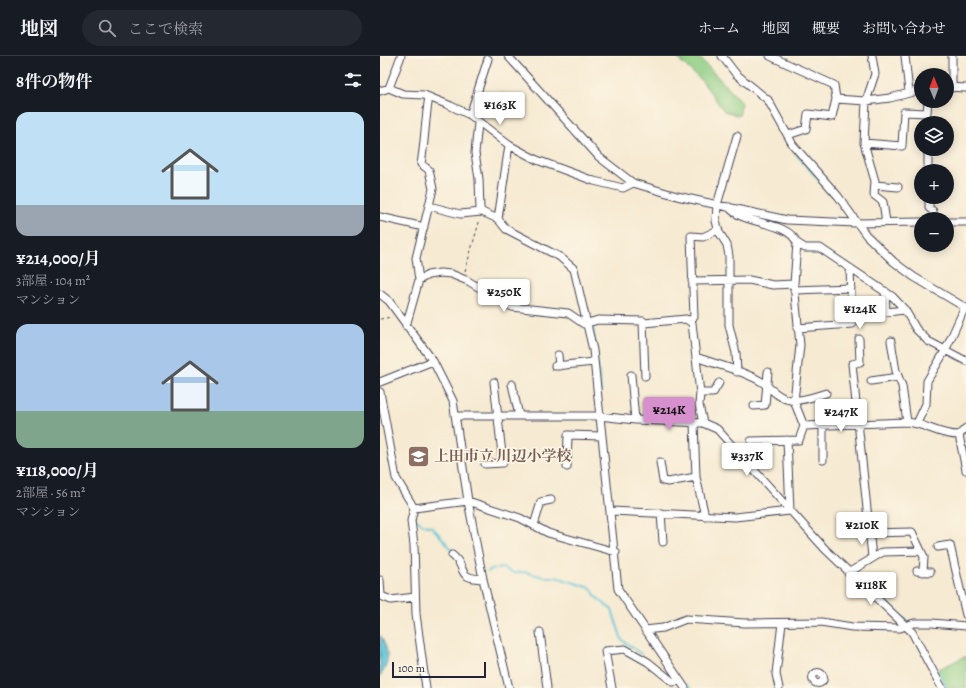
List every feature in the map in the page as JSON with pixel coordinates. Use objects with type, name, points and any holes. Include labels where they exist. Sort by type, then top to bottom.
[{"type":"street","points":[[389,88],[401,56]]},
{"type":"street","points":[[508,56],[599,157],[633,183],[649,189],[787,220],[856,223],[914,222]]},
{"type":"street","points":[[722,56],[736,74],[768,100],[788,135],[805,160],[838,196],[866,235],[894,262],[914,277],[966,308],[945,351],[927,381],[926,404],[917,423]]},
{"type":"street","points":[[770,56],[834,85],[836,98],[832,117],[808,114],[806,128],[788,135]]},
{"type":"street","points":[[872,56],[875,74],[866,101],[864,143],[876,181],[874,195],[883,202],[886,222]]},
{"type":"street","points":[[905,56],[909,92]]},
{"type":"street","points":[[951,68],[952,56]]},
{"type":"street","points":[[470,115],[488,59]]},
{"type":"street","points":[[380,91],[389,88],[404,94],[424,95],[429,97],[470,115],[509,145],[537,160],[594,181],[623,188],[633,183]]},
{"type":"street","points":[[954,88],[966,88]]},
{"type":"street","points":[[836,98],[866,101],[914,91]]},
{"type":"street","points":[[406,326],[419,280],[416,258],[433,189],[429,170],[421,164],[429,97]]},
{"type":"street","points":[[476,97],[499,105],[502,97]]},
{"type":"street","points":[[864,143],[902,146],[904,112],[927,113],[927,108]]},
{"type":"street","points":[[478,122],[475,153],[479,179],[480,209],[482,212]]},
{"type":"street","points":[[737,136],[718,205],[716,221],[718,230],[728,250],[729,325],[736,352],[737,372]]},
{"type":"street","points":[[498,219],[509,145]]},
{"type":"street","points":[[875,185],[898,186]]},
{"type":"street","points":[[429,206],[460,214],[482,212],[498,219],[506,229],[560,257],[574,269],[588,323],[594,362],[599,416],[616,552],[618,589],[685,688]]},
{"type":"street","points":[[729,207],[734,214],[787,233],[795,239],[797,243],[805,248],[820,248],[899,302],[916,329],[928,341],[966,361]]},
{"type":"street","points":[[380,217],[424,227]]},
{"type":"street","points":[[954,222],[966,222]]},
{"type":"street","points":[[689,321],[694,317],[691,236],[703,237],[718,230]]},
{"type":"street","points":[[751,441],[799,440],[804,426],[794,401],[800,345],[797,328],[794,287],[797,243]]},
{"type":"street","points":[[797,328],[852,324],[850,268]]},
{"type":"street","points":[[419,280],[428,275],[440,273],[451,274],[512,306],[568,313],[584,324],[598,320],[643,321],[644,323],[686,319],[692,323],[700,393],[699,405],[703,423]]},
{"type":"street","points":[[692,281],[749,280],[773,285],[794,287],[850,288]]},
{"type":"street","points":[[885,291],[886,312],[905,310]]},
{"type":"street","points":[[380,294],[388,301],[433,360],[453,401],[468,501],[483,578],[509,688]]},
{"type":"street","points":[[643,321],[645,376]]},
{"type":"street","points":[[858,339],[860,362],[852,364],[872,557]]},
{"type":"street","points":[[891,341],[892,357],[902,386],[907,422]]},
{"type":"street","points":[[558,355],[557,366],[594,362]]},
{"type":"street","points":[[696,357],[764,383],[767,388],[776,395],[789,400],[794,401],[826,393]]},
{"type":"street","points":[[380,382],[433,360]]},
{"type":"street","points":[[754,406],[765,405],[768,372]]},
{"type":"street","points":[[631,375],[635,418]]},
{"type":"street","points":[[871,381],[898,378]]},
{"type":"street","points":[[485,464],[503,463],[494,382]]},
{"type":"street","points":[[700,393],[713,393],[719,383]]},
{"type":"street","points":[[512,384],[519,416]]},
{"type":"street","points":[[380,392],[396,478],[414,508],[411,521],[414,545],[415,597],[426,688]]},
{"type":"street","points":[[456,416],[599,416],[703,423],[717,429],[848,573],[907,626],[912,632],[942,688]]},
{"type":"street","points":[[804,426],[823,424],[907,422],[917,423],[946,435],[959,435],[966,428]]},
{"type":"street","points":[[694,423],[696,477],[704,516]]},
{"type":"street","points":[[823,424],[823,460]]},
{"type":"street","points":[[567,467],[568,435],[602,436]]},
{"type":"street","points":[[959,435],[966,470]]},
{"type":"street","points":[[788,440],[790,511]]},
{"type":"street","points":[[660,462],[663,481],[668,482],[696,477]]},
{"type":"street","points":[[534,525],[541,502],[551,500]]},
{"type":"street","points":[[414,508],[468,501],[534,525],[548,533],[616,552]]},
{"type":"street","points":[[611,511],[735,517],[790,511]]},
{"type":"street","points":[[661,513],[663,542]]},
{"type":"street","points":[[870,532],[912,532],[924,557],[924,572]]},
{"type":"street","points":[[938,548],[950,545],[963,591],[966,615]]},
{"type":"street","points":[[848,573],[882,552],[921,551]]},
{"type":"street","points":[[452,554],[458,561],[466,576],[471,578],[483,578]]},
{"type":"street","points":[[864,587],[880,578]]},
{"type":"street","points":[[380,580],[381,596],[391,600],[415,597]]},
{"type":"street","points":[[645,630],[663,628],[686,619],[782,623],[821,622],[852,627],[907,626],[914,623],[966,626]]},
{"type":"street","points":[[780,688],[776,674],[782,623]]},
{"type":"street","points":[[540,632],[547,688]]},
{"type":"street","points":[[612,688],[605,651],[625,649],[648,662],[673,682],[680,681]]},
{"type":"path","points":[[463,279],[482,212]]},
{"type":"path","points":[[380,319],[398,316]]},
{"type":"green space","points":[[675,56],[698,56],[742,103],[739,116],[724,111],[702,81]]},
{"type":"green space","points":[[966,656],[966,688],[947,688],[937,670]]},
{"type":"water","points":[[380,635],[385,645],[387,661],[386,666],[380,676]]},
{"type":"waterway","points":[[796,154],[831,194]]},
{"type":"waterway","points":[[593,326],[601,391]]},
{"type":"waterway","points":[[415,519],[424,525],[432,527],[457,555]]},
{"type":"waterway","points":[[488,572],[492,569],[503,568],[513,573],[524,572],[545,577],[556,577],[591,588],[596,597],[612,610],[622,640],[641,654]]},
{"type":"waterway","points":[[884,600],[907,621]]},
{"type":"waterway","points":[[922,644],[947,688]]},
{"type":"waterway","points":[[687,685],[690,688]]},
{"type":"place","name":"上田市立 川辺小学校","points":[[419,456]]}]
